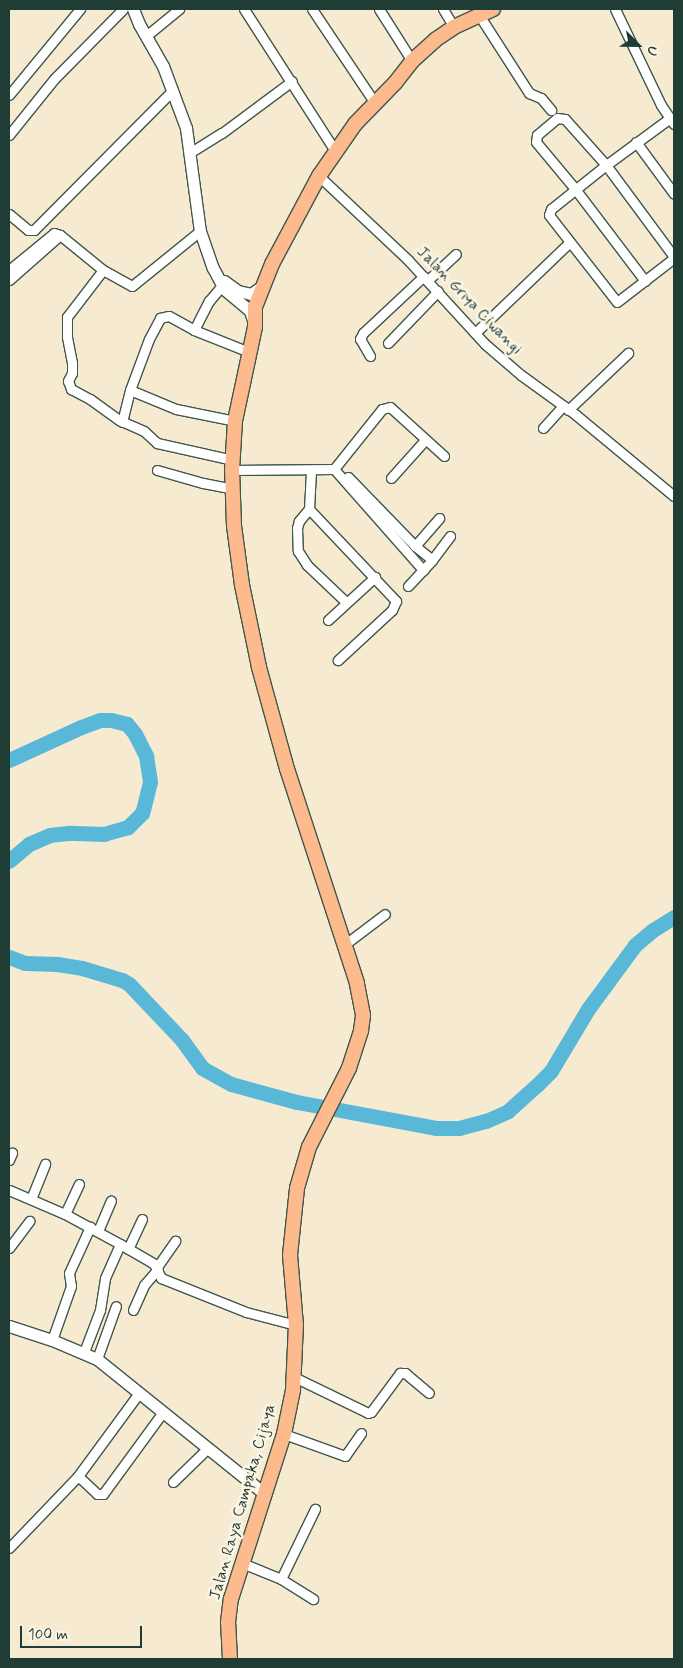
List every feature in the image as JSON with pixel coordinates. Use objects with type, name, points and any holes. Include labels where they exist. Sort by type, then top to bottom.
[{"type":"main road","name":"Jalan Raya Campaka, Cijaya","points":[[230,1659],[230,1610],[242,1563],[284,1434],[294,1377],[296,1325],[290,1255],[297,1188],[309,1147],[349,1068],[361,1030],[363,1015],[357,984],[312,849],[264,686],[241,577],[234,526],[232,465],[235,421],[255,327],[255,307],[272,264],[319,176],[354,124],[412,61],[435,40],[454,27],[493,9]]},
{"type":"street","points":[[9,94],[80,9]]},
{"type":"street","points":[[9,135],[54,79],[123,9]]},
{"type":"street","points":[[133,9],[163,66],[186,128],[191,152],[200,231],[216,273],[250,311],[255,327]]},
{"type":"street","points":[[146,36],[178,9]]},
{"type":"street","points":[[244,9],[292,81],[335,152]]},
{"type":"street","points":[[312,9],[375,103]]},
{"type":"street","points":[[378,9],[412,61]]},
{"type":"street","points":[[443,9],[454,27]]},
{"type":"street","points":[[616,9],[670,119]]},
{"type":"street","points":[[479,16],[528,93],[541,98],[551,110]]},
{"type":"street","points":[[9,86],[26,72]]},
{"type":"street","points":[[191,152],[222,133],[292,81]]},
{"type":"street","points":[[9,214],[28,230],[34,230],[173,90]]},
{"type":"street","points":[[645,281],[576,190],[536,142],[537,135],[558,118],[565,120],[606,166],[674,258],[619,302],[615,301],[549,215],[551,209],[576,190],[606,166],[636,142],[670,119],[674,108]]},
{"type":"street","points":[[636,142],[674,194]]},
{"type":"street","name":"Jalan Griya Ciwangi","points":[[319,176],[426,278],[475,333],[521,375],[566,408],[674,496]]},
{"type":"street","points":[[9,270],[47,236],[54,233],[60,235],[103,270],[129,286],[136,285],[200,231]]},
{"type":"street","points":[[9,280],[60,235]]},
{"type":"street","points":[[475,333],[569,243]]},
{"type":"street","points":[[370,356],[360,339],[363,333],[456,254]]},
{"type":"street","points":[[103,270],[67,317],[67,337],[72,363],[68,384],[71,389],[90,399],[122,422],[144,431],[158,443],[232,465],[311,471],[336,468],[385,407],[390,407],[444,456]]},
{"type":"street","points":[[223,283],[238,291],[251,294],[264,285]]},
{"type":"street","points":[[194,330],[209,301],[223,283]]},
{"type":"street","points":[[388,344],[438,291]]},
{"type":"street","points":[[122,422],[130,390],[149,339],[160,318],[168,316],[194,330],[249,352]]},
{"type":"street","points":[[543,428],[628,353]]},
{"type":"street","points":[[130,390],[176,409],[235,421]]},
{"type":"street","points":[[391,478],[426,440]]},
{"type":"street","points":[[336,468],[415,546],[432,560]]},
{"type":"street","points":[[336,468],[424,570]]},
{"type":"street","points":[[157,470],[233,489]]},
{"type":"street","points":[[311,471],[309,509],[299,521],[297,528],[298,551],[307,565],[346,602]]},
{"type":"street","points":[[309,509],[394,596],[396,606],[338,660]]},
{"type":"street","points":[[415,546],[439,518]]},
{"type":"street","points":[[408,586],[424,570],[450,536]]},
{"type":"street","points":[[328,620],[375,577]]},
{"type":"street","points":[[344,946],[385,914]]},
{"type":"street","points":[[30,1199],[46,1164]]},
{"type":"street","points":[[65,1214],[79,1184]]},
{"type":"street","points":[[9,1190],[65,1214],[124,1246],[158,1268],[161,1278],[204,1297],[257,1316],[296,1325]]},
{"type":"street","points":[[52,1340],[71,1286],[69,1273],[111,1201]]},
{"type":"street","points":[[84,1352],[100,1310],[105,1278],[142,1220]]},
{"type":"street","points":[[9,1248],[29,1221]]},
{"type":"street","points":[[133,1310],[144,1285],[158,1268],[175,1241]]},
{"type":"street","points":[[97,1359],[116,1306]]},
{"type":"street","points":[[9,1326],[52,1340],[97,1359],[265,1494]]},
{"type":"street","points":[[294,1377],[368,1413],[371,1412],[400,1373],[405,1373],[429,1393]]},
{"type":"street","points":[[9,1548],[78,1476],[139,1393]]},
{"type":"street","points":[[78,1476],[97,1494],[103,1494],[163,1412]]},
{"type":"street","points":[[284,1434],[346,1456],[361,1433]]},
{"type":"street","points":[[173,1482],[208,1448]]},
{"type":"street","points":[[281,1579],[315,1509]]},
{"type":"street","points":[[242,1563],[281,1579],[313,1599]]},
{"type":"waterway","points":[[9,760],[81,727],[100,720],[111,720],[127,724],[135,734],[146,756],[150,782],[142,813],[128,827],[104,834],[68,833],[50,835],[29,844],[9,861]]},
{"type":"waterway","points":[[9,957],[25,963],[57,964],[82,968],[122,980],[129,984],[182,1040],[202,1068],[231,1084],[297,1102],[436,1128],[459,1128],[486,1121],[508,1111],[538,1084],[551,1071],[588,1009],[635,945],[653,930],[674,917]]}]
